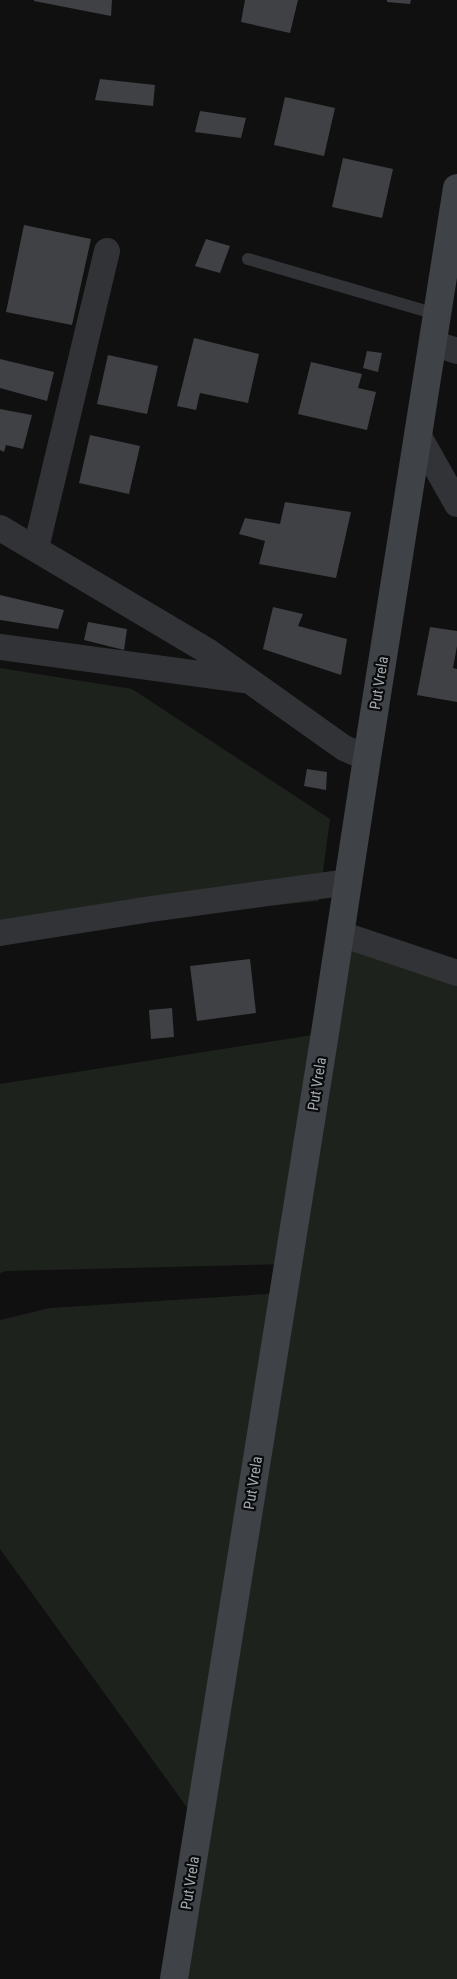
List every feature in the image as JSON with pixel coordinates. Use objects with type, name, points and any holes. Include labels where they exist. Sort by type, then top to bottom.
[{"type":"main road","name":"Put Vrela","points":[[174,1979],[341,934],[366,758],[418,436],[445,347],[436,314],[457,188]]},
{"type":"street","points":[[36,548],[107,251]]},
{"type":"street","points":[[418,436],[457,504]]},
{"type":"street","points":[[0,528],[209,652],[344,748],[366,758]]},
{"type":"street","points":[[0,647],[248,680]]},
{"type":"street","points":[[0,933],[152,909],[349,882]]},
{"type":"street","points":[[341,934],[457,973]]},
{"type":"lane","points":[[248,259],[436,314]]},
{"type":"shaded area","points":[[0,668],[132,689],[330,819],[319,901],[0,932]]},
{"type":"shaded area","points":[[341,934],[457,973],[457,1979],[174,1979],[199,1824],[0,1549],[0,1320],[50,1308],[283,1293],[288,1264],[6,1271],[0,1273],[0,1084],[325,1033]]},
{"type":"building","points":[[112,0],[111,16],[34,1]]},
{"type":"building","points":[[245,0],[298,0],[290,33],[241,22]]},
{"type":"building","points":[[387,0],[411,0],[410,4],[387,2]]},
{"type":"building","points":[[100,79],[155,85],[153,106],[95,100]]},
{"type":"building","points":[[285,97],[335,108],[324,156],[274,145]]},
{"type":"building","points":[[200,111],[246,118],[241,138],[195,132]]},
{"type":"building","points":[[343,158],[393,169],[382,218],[332,207]]},
{"type":"building","points":[[24,225],[91,239],[72,325],[6,312]]},
{"type":"building","points":[[206,239],[230,246],[220,273],[195,266]]},
{"type":"building","points":[[194,338],[259,354],[248,403],[200,393],[196,410],[177,406]]},
{"type":"building","points":[[367,351],[382,353],[378,372],[363,368]]},
{"type":"building","points":[[108,355],[158,366],[147,414],[97,404]]},
{"type":"building","points":[[0,359],[54,372],[47,401],[0,388]]},
{"type":"building","points":[[311,362],[362,374],[358,388],[376,392],[367,430],[298,414]]},
{"type":"building","points":[[0,409],[32,415],[23,449],[6,445],[4,452],[0,450]]},
{"type":"building","points":[[90,435],[140,446],[129,494],[79,483]]},
{"type":"building","points":[[285,502],[351,512],[336,578],[259,564],[265,541],[239,534],[245,518],[280,524]]},
{"type":"building","points":[[0,595],[64,610],[58,629],[0,620]]},
{"type":"building","points":[[273,607],[303,614],[298,626],[347,639],[341,675],[263,649]]},
{"type":"building","points":[[88,622],[127,629],[124,650],[84,640]]},
{"type":"building","points":[[430,627],[457,631],[457,646],[453,668],[457,669],[457,702],[417,695]]},
{"type":"building","points":[[307,769],[327,772],[326,790],[304,786]]},
{"type":"building","points":[[250,959],[256,1013],[197,1021],[190,966]]},
{"type":"building","points":[[172,1008],[174,1037],[151,1039],[149,1010]]}]
